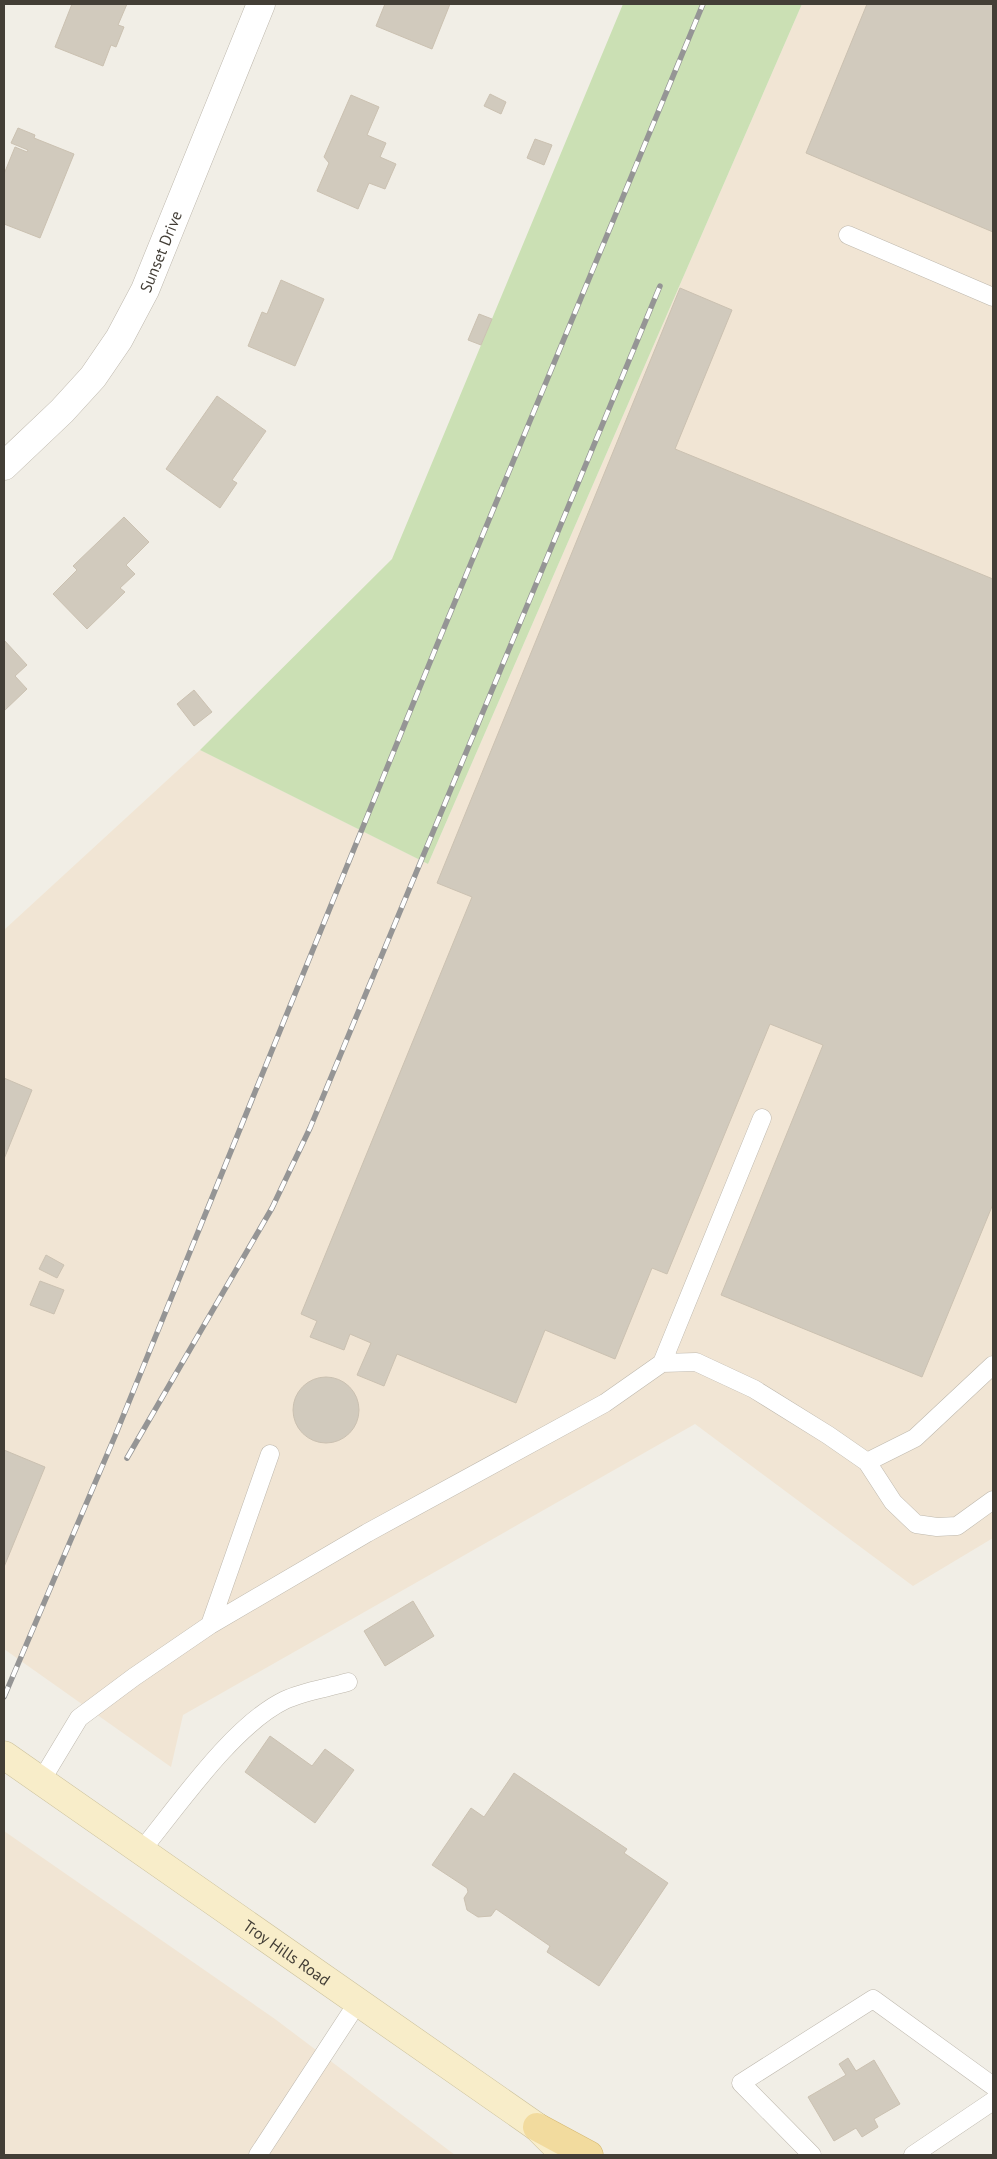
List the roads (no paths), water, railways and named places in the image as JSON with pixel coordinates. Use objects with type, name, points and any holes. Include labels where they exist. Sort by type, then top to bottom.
[{"type":"main road","name":"Troy Hills Road","points":[[4,1755],[537,2127],[565,2155]]},
{"type":"main road","points":[[537,2127],[589,2155]]},
{"type":"street","name":"Sunset Drive","points":[[4,466],[62,411],[93,377],[119,339],[145,290],[261,4]]},
{"type":"lane","points":[[848,235],[993,297]]},
{"type":"lane","points":[[662,1363],[762,1118]]},
{"type":"lane","points":[[41,1781],[79,1718],[134,1677],[210,1625],[367,1533],[605,1402],[662,1363],[696,1362],[754,1389],[867,1462],[893,1502],[916,1524],[937,1527],[956,1526],[993,1500]]},
{"type":"lane","points":[[867,1462],[915,1438],[993,1365]]},
{"type":"lane","points":[[210,1625],[270,1454]]},
{"type":"lane","points":[[141,1851],[217,1758],[253,1721],[286,1700],[348,1682]]},
{"type":"lane","points":[[812,2155],[741,2083],[873,2000],[993,2086]]},
{"type":"lane","points":[[258,2155],[358,2002]]},
{"type":"lane","points":[[912,2155],[993,2100]]},
{"type":"railway","points":[[4,1697],[115,1436],[437,645],[703,4]]},
{"type":"railway","points":[[127,1458],[272,1208],[310,1128],[660,286]]}]
